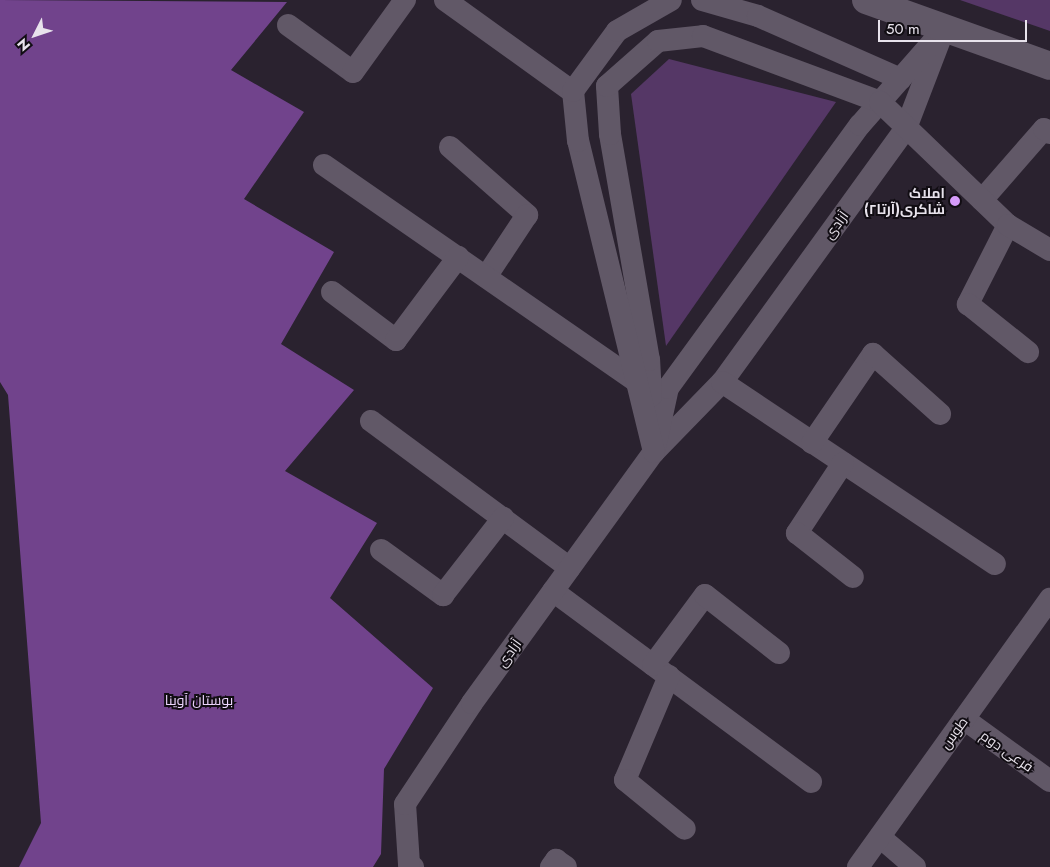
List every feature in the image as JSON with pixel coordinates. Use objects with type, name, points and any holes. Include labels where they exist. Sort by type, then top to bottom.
[{"type":"main road","points":[[866,0],[1050,66]]},
{"type":"street","points":[[288,25],[354,72],[405,0]]},
{"type":"street","points":[[445,0],[573,92]]},
{"type":"street","points":[[654,452],[578,141],[573,92],[616,31],[671,0]]},
{"type":"street","points":[[702,0],[758,16],[901,79]]},
{"type":"street","name":"آزادی","points":[[654,452],[668,388],[854,133],[944,29]]},
{"type":"street","name":"آزادی","points":[[410,866],[405,804],[570,568],[654,452],[722,382],[906,128],[944,29]]},
{"type":"street","points":[[654,452],[649,360],[610,134],[607,86],[658,41],[703,36],[880,102],[1008,225],[1050,250]]},
{"type":"street","points":[[982,200],[1044,129],[1050,133]]},
{"type":"street","points":[[450,147],[527,215],[486,277]]},
{"type":"street","points":[[324,165],[637,382]]},
{"type":"street","points":[[1008,225],[968,304],[1028,352]]},
{"type":"street","points":[[332,292],[396,340],[458,257]]},
{"type":"street","points":[[812,442],[874,354],[940,414]]},
{"type":"street","points":[[722,382],[994,564]]},
{"type":"street","points":[[371,421],[570,568]]},
{"type":"street","points":[[843,463],[797,533],[853,577]]},
{"type":"street","points":[[381,550],[443,595],[503,518]]},
{"type":"street","points":[[554,591],[811,782]]},
{"type":"street","points":[[685,829],[625,780],[661,671],[705,596],[779,653]]},
{"type":"street","name":"طوس","points":[[858,867],[1050,599]]},
{"type":"street","name":"فرعی دوم","points":[[964,719],[1050,781]]},
{"type":"street","points":[[880,837],[915,867]]},
{"type":"street","points":[[551,867],[556,860],[566,867]]},
{"type":"shaded area","points":[[960,0],[1050,0],[1050,31]]},
{"type":"shaded area","points":[[669,59],[836,102],[666,346],[631,94]]},
{"type":"green space","name":"بوستان آوینا","points":[[0,0],[287,2],[231,70],[304,112],[244,199],[334,252],[281,344],[354,390],[285,471],[377,523],[330,598],[433,688],[384,769],[381,854],[373,867],[19,867],[41,823],[8,395],[0,382]]},
{"type":"place","name":"املاک شاکری(آرتا۲)","points":[[955,201]]}]
